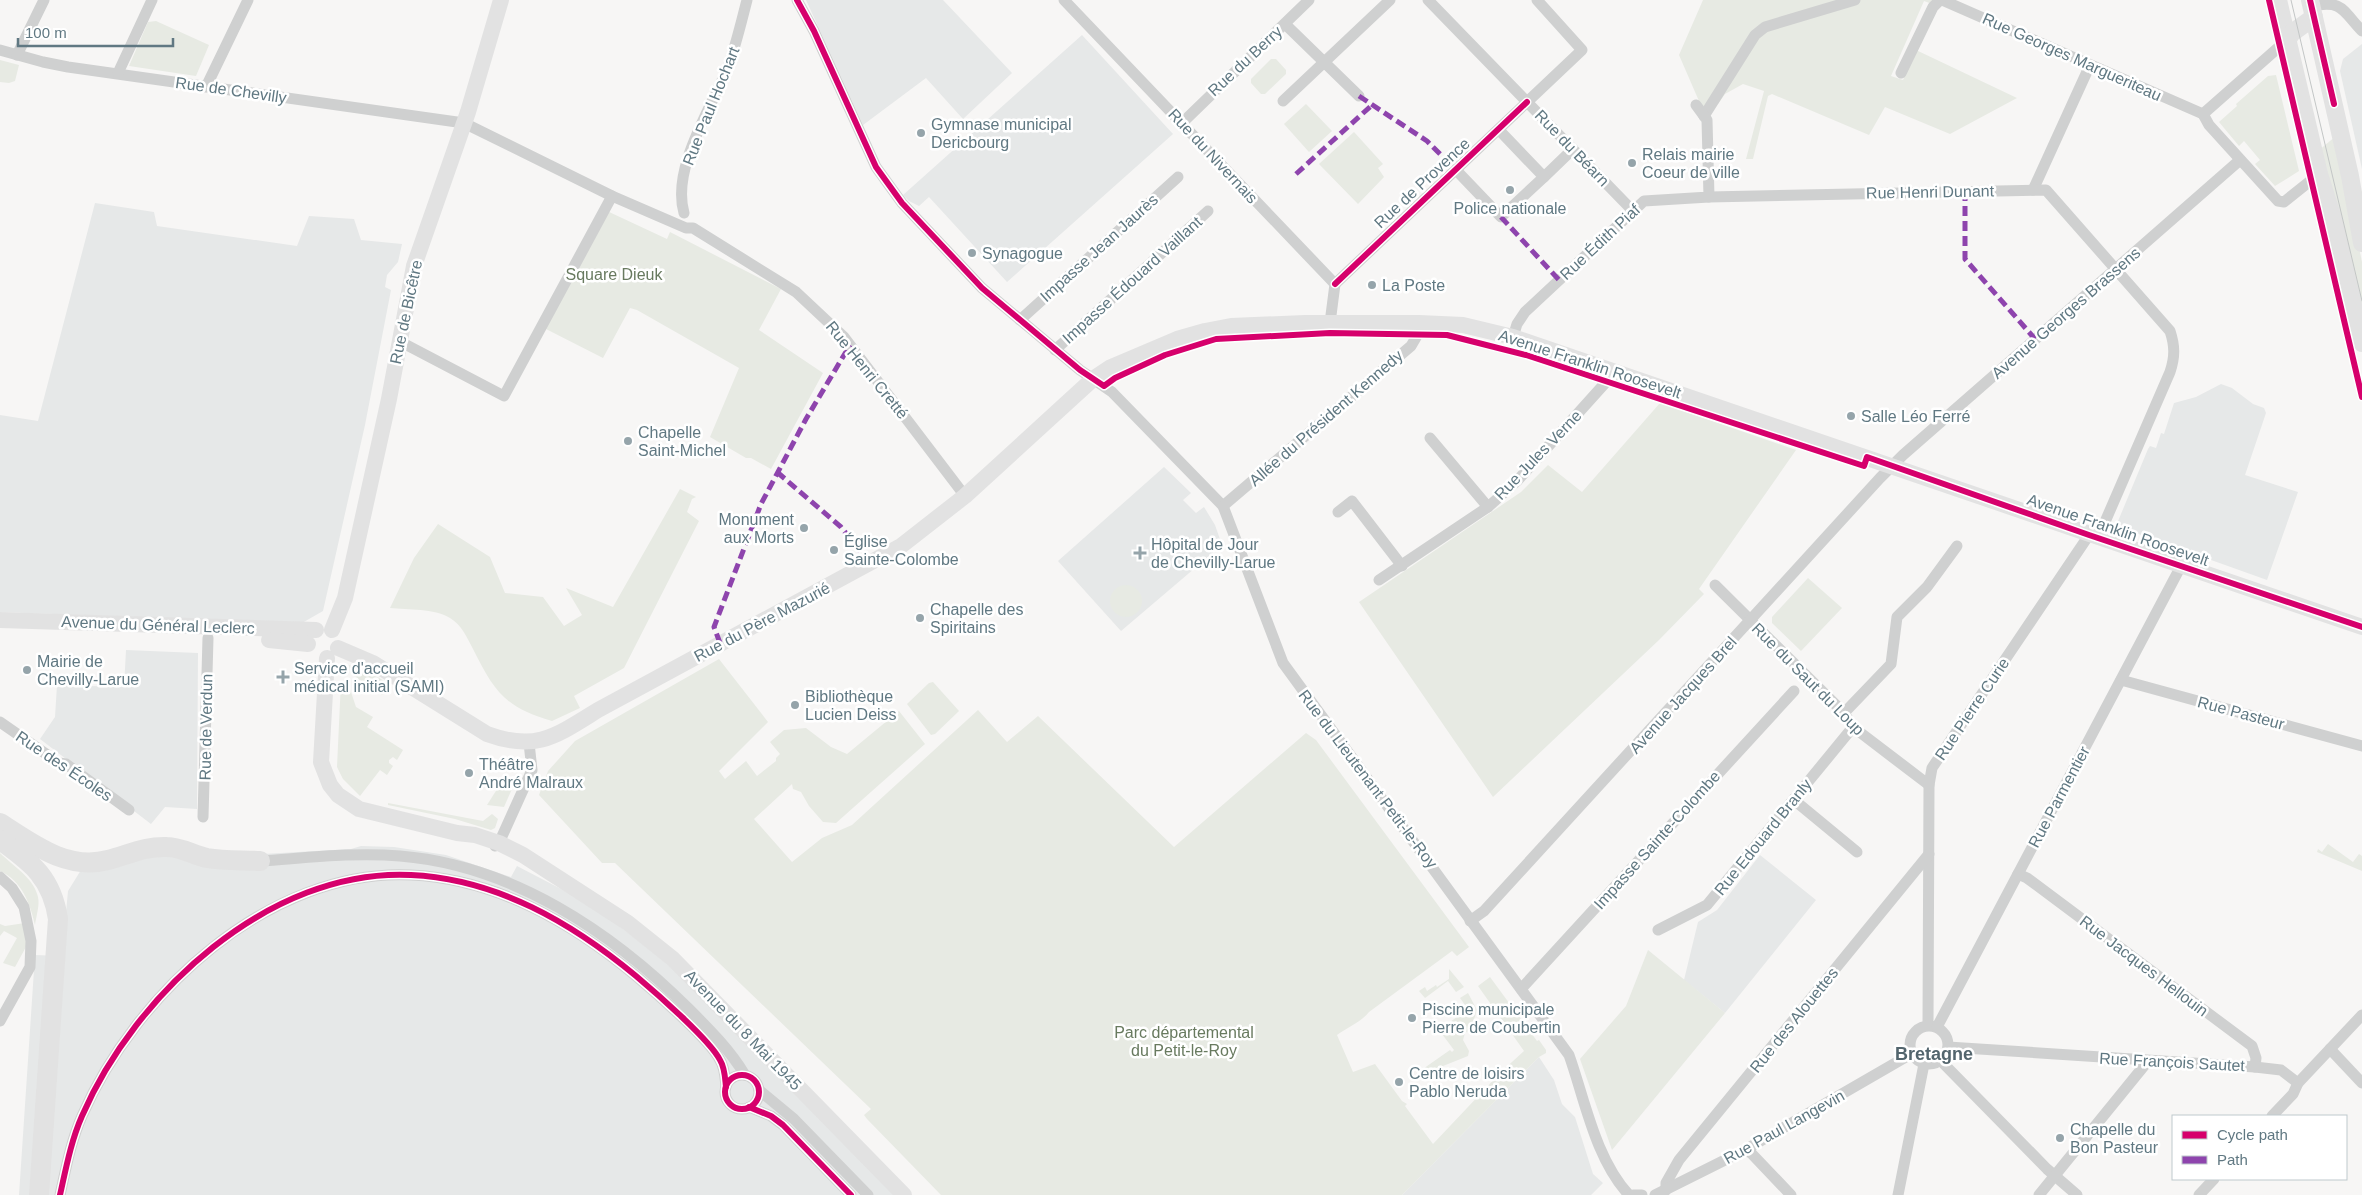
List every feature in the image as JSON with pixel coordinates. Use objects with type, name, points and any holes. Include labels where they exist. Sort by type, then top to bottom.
[{"type":"highway","points":[[0,823],[47,852],[77,862],[102,861],[159,846],[178,848],[218,860],[260,861]]},
{"type":"highway","points":[[0,840],[34,867],[46,880],[55,900],[58,919],[39,1195]]},
{"type":"main road","name":"Rue de Bicêtre","points":[[321,647],[338,636],[332,630],[345,598],[389,399],[398,341],[414,266],[464,123],[501,0]]},
{"type":"main road","points":[[2278,0],[2319,174],[2333,219],[2362,343]]},
{"type":"main road","points":[[2287,40],[2312,7]]},
{"type":"main road","points":[[2312,7],[2350,176],[2362,243]]},
{"type":"main road","name":"Avenue Franklin Roosevelt","points":[[1093,379],[1111,367],[1177,339],[1205,331],[1270,324],[1419,323],[1462,325],[1512,337],[2362,627]]},
{"type":"main road","name":"Rue du Père Mazurié","points":[[529,743],[558,735],[720,643],[901,546],[965,496],[1093,379]]},
{"type":"main road","name":"Avenue du Général Leclerc","points":[[0,620],[321,647]]},
{"type":"main road","points":[[0,629],[46,626],[123,629],[157,635],[288,641],[321,647],[373,664],[487,734],[506,740],[529,743]]},
{"type":"main road","name":"Avenue du 8 Mai 1945","points":[[321,647],[318,670],[314,764],[318,778],[329,795],[342,808],[357,816],[466,841],[566,883]]},
{"type":"main road","name":"Avenue du 8 Mai 1945","points":[[321,647],[321,762],[328,780],[338,795],[359,809],[457,833],[475,835],[499,843],[522,855],[628,923],[673,959],[904,1195]]},
{"type":"street","points":[[17,55],[44,0]]},
{"type":"street","points":[[118,73],[152,0]]},
{"type":"street","points":[[206,87],[248,0]]},
{"type":"street","name":"Rue Paul Hochart","points":[[684,213],[682,196],[685,170],[698,134],[728,67],[747,0]]},
{"type":"street","name":"Rue du Lieutenant Petit-le-Roy","points":[[797,0],[880,173],[902,203],[982,288],[1055,350],[1112,392],[1223,506],[1283,663],[1446,883],[1470,921],[1569,1055],[1593,1130],[1609,1164],[1631,1195]]},
{"type":"street","name":"Rue du Nivernais","points":[[1064,0],[1335,284]]},
{"type":"street","name":"Rue du Berry","points":[[1182,122],[1308,0]]},
{"type":"street","points":[[1283,101],[1390,0]]},
{"type":"street","name":"Rue du Béarn","points":[[1428,0],[1632,210]]},
{"type":"street","name":"Rue de Provence","points":[[1335,284],[1582,50],[1537,0]]},
{"type":"street","points":[[1704,116],[1755,35],[1764,27],[1855,0]]},
{"type":"street","name":"Rue Georges Margueriteau","points":[[1901,73],[1933,7],[1941,0],[2203,114]]},
{"type":"street","points":[[2312,7],[2329,2],[2337,4],[2362,31]]},
{"type":"street","points":[[1285,24],[1326,61],[1359,96]]},
{"type":"street","points":[[2287,40],[2203,114],[2209,125],[2272,197],[2284,202],[2319,174]]},
{"type":"street","name":"Rue de Chevilly","points":[[0,50],[43,62],[464,123],[612,196]]},
{"type":"street","points":[[2033,190],[2090,65]]},
{"type":"street","points":[[1696,104],[1707,120],[1709,197]]},
{"type":"street","points":[[1499,130],[1544,177]]},
{"type":"street","points":[[1456,170],[1501,217],[1573,149]]},
{"type":"street","name":"Avenue Georges Brassens","points":[[1893,466],[2240,160]]},
{"type":"street","name":"Impasse Jean Jaurès","points":[[1020,320],[1178,177]]},
{"type":"street","name":"Rue Henri Dunant","points":[[1709,197],[2046,190],[2115,269]]},
{"type":"street","points":[[398,341],[504,396],[612,196]]},
{"type":"street","name":"Rue Henri Cretté","points":[[612,196],[672,222],[693,228],[796,292],[844,337],[965,496]]},
{"type":"street","name":"Rue Édith Piaf","points":[[1512,337],[1517,324],[1525,312],[1632,210],[1644,201],[1652,199],[1709,197]]},
{"type":"street","name":"Impasse Édouard Vaillant","points":[[1055,350],[1208,211]]},
{"type":"street","name":"Rue Pierre Curie","points":[[1932,1026],[1929,785],[1932,768],[2094,537],[2143,436],[2174,359],[2174,344],[2170,331],[2115,269]]},
{"type":"street","points":[[1330,323],[1335,284]]},
{"type":"street","name":"Allée du Président Kennedy","points":[[1223,506],[1411,346],[1418,334],[1419,323]]},
{"type":"street","name":"Rue Jules Verne","points":[[1378,580],[1402,566],[1488,507],[1517,481],[1607,381],[1613,371]]},
{"type":"street","points":[[1430,438],[1488,507]]},
{"type":"street","name":"Avenue Jacques Brel","points":[[1470,921],[1484,912],[1893,466]]},
{"type":"street","points":[[1338,512],[1352,501],[1402,566]]},
{"type":"street","points":[[1844,713],[1891,664],[1897,617],[1926,587],[1956,546]]},
{"type":"street","name":"Rue Parmentier","points":[[1932,1026],[2018,874],[2181,566]]},
{"type":"street","name":"Rue du Saut du Loup","points":[[1714,585],[1844,713],[1853,727],[1929,785]]},
{"type":"street","name":"Rue de Verdun","points":[[203,817],[208,638]]},
{"type":"street","name":"Rue Pasteur","points":[[2121,680],[2362,746]]},
{"type":"street","name":"Impasse Sainte-Colombe","points":[[1521,989],[1794,691]]},
{"type":"street","name":"Rue des Écoles","points":[[0,722],[59,763],[66,764],[128,810]]},
{"type":"street","name":"Rue Edouard Branly","points":[[1658,930],[1707,905],[1853,727]]},
{"type":"street","points":[[466,841],[483,842],[494,846],[499,843],[532,770],[529,743]]},
{"type":"street","points":[[1794,800],[1857,852]]},
{"type":"street","name":"Rue des Alouettes","points":[[1661,1193],[1679,1160],[1929,854]]},
{"type":"street","points":[[260,861],[344,856],[400,856],[448,864],[502,880],[559,908],[610,939],[635,959],[724,1045],[745,1075],[754,1080],[759,1090],[788,1113],[868,1195]]},
{"type":"street","points":[[60,1195],[72,1142],[82,1116],[105,1071],[135,1024],[174,981],[225,939],[275,908],[315,889],[338,882],[396,874],[428,876],[476,885],[529,905],[560,921],[613,958],[640,980],[717,1055],[724,1070],[726,1096],[732,1105],[742,1108],[749,1107],[778,1120],[851,1195]]},
{"type":"street","name":"Rue Jacques Hellouin","points":[[2018,874],[2027,878],[2252,1046],[2256,1058],[2255,1067]]},
{"type":"street","points":[[0,877],[12,888],[24,907],[30,941],[30,967],[0,1021]]},
{"type":"street","points":[[2273,1115],[2293,1094],[2298,1083],[2362,1015]]},
{"type":"street","points":[[1932,1026],[1946,1035],[1948,1047],[1940,1060],[1930,1064],[1924,1064],[1911,1054],[1909,1048],[1912,1035],[1922,1027],[1932,1026]]},
{"type":"street","name":"Rue François Sautet","points":[[1948,1047],[2255,1067],[2281,1070],[2298,1083]]},
{"type":"street","points":[[2330,1049],[2362,1083]]},
{"type":"street","name":"Rue Paul Langevin","points":[[1661,1193],[1745,1150],[1911,1054]]},
{"type":"street","points":[[1940,1060],[2054,1175],[2077,1195]]},
{"type":"street","points":[[2039,1195],[2148,1061]]},
{"type":"street","points":[[1898,1195],[1924,1064]]},
{"type":"street","points":[[726,1087],[736,1076],[745,1075]]},
{"type":"street","points":[[749,1107],[757,1100],[759,1090]]},
{"type":"street","points":[[1745,1150],[1751,1153],[1791,1195]]},
{"type":"street","points":[[2199,1195],[2213,1180]]},
{"type":"street","points":[[1631,1195],[1642,1195]]},
{"type":"shaded area","points":[[806,0],[943,0],[1012,73],[963,119],[926,78],[863,125]]},
{"type":"shaded area","points":[[1082,35],[1173,134],[1007,282],[929,197],[919,206],[909,201],[903,195]]},
{"type":"shaded area","points":[[2362,44],[2362,169],[2340,71],[2343,59]]},
{"type":"shaded area","points":[[95,203],[154,212],[157,226],[297,246],[309,216],[354,219],[361,240],[402,244],[398,262],[387,275],[385,287],[391,290],[365,425],[323,611],[302,623],[0,612],[0,415],[38,421]]},
{"type":"shaded area","points":[[2221,384],[2232,388],[2253,404],[2264,408],[2266,413],[2245,475],[2298,492],[2267,580],[2116,526],[2148,449],[2150,446],[2156,448],[2161,433],[2164,434],[2174,403],[2196,397]]},
{"type":"shaded area","name":"Hôpital de Jour de Chevilly-Larue","points":[[1164,467],[1191,493],[1183,500],[1196,513],[1204,507],[1215,525],[1222,545],[1121,631],[1058,561]]},
{"type":"shaded area","points":[[126,650],[198,653],[197,809],[165,807],[151,824],[40,739],[55,717],[57,685],[124,687]]},
{"type":"shaded area","points":[[361,846],[394,847],[446,855],[511,877],[517,866],[588,903],[662,958],[895,1195],[19,1195],[35,955],[62,956],[68,891],[81,870],[100,855],[225,856],[351,849]]},
{"type":"shaded area","points":[[1760,855],[1816,900],[1725,1013],[1684,980],[1698,922],[1717,910]]},
{"type":"shaded area","points":[[1539,1057],[1554,1080],[1562,1104],[1575,1117],[1593,1174],[1603,1183],[1591,1195],[1402,1195]]},
{"type":"green space","points":[[1703,0],[1934,0],[1932,4],[1924,1],[1891,76],[1903,80],[1916,50],[2017,98],[1950,134],[1885,107],[1869,135],[1772,94],[1768,96],[1753,159],[1746,159],[1764,91],[1743,84],[1725,94],[1718,104],[1702,108],[1679,55]]},
{"type":"green space","points":[[156,21],[209,45],[196,76],[129,66],[148,22]]},
{"type":"green space","points":[[1271,59],[1276,59],[1286,70],[1286,74],[1265,94],[1261,94],[1251,83],[1251,79]]},
{"type":"green space","points":[[0,60],[19,65],[15,81],[9,83],[0,82]]},
{"type":"green space","points":[[2276,75],[2299,171],[2275,186],[2255,164],[2260,160],[2244,141],[2239,146],[2219,122],[2268,76]]},
{"type":"green space","points":[[1306,104],[1332,131],[1309,152],[1284,124]]},
{"type":"green space","points":[[1354,132],[1383,164],[1378,168],[1384,177],[1358,204],[1319,164]]},
{"type":"green space","points":[[2336,136],[2362,262],[2362,321],[2318,151]]},
{"type":"green space","name":"Square Dieuk","points":[[607,211],[667,239],[670,232],[781,289],[759,330],[823,373],[771,469],[751,458],[746,458],[710,437],[739,368],[637,310],[630,308],[603,358],[544,328]]},
{"type":"green space","points":[[1660,403],[1796,450],[1699,589],[1704,594],[1659,640],[1493,797],[1359,602],[1521,492],[1548,465],[1582,492]]},
{"type":"green space","points":[[680,489],[696,497],[692,499],[687,512],[699,521],[624,668],[574,696],[580,708],[552,721],[523,710],[503,696],[488,676],[464,632],[450,618],[436,612],[390,608],[414,558],[438,524],[490,557],[505,593],[543,597],[564,626],[582,615],[566,588],[613,607]]},
{"type":"green space","points":[[1808,578],[1842,608],[1801,651],[1772,623],[1772,617]]},
{"type":"green space","points":[[1126,585],[1132,586],[1137,590],[1141,595],[1141,607],[1137,612],[1132,616],[1126,617],[1120,616],[1115,612],[1111,607],[1110,601],[1111,595],[1115,590],[1120,586]]},
{"type":"green space","name":"Parc départemental du Petit-le-Roy","points":[[719,659],[768,722],[719,771],[725,779],[746,761],[757,776],[776,761],[780,754],[770,742],[784,730],[806,728],[831,747],[847,754],[899,711],[925,744],[836,823],[823,822],[809,806],[801,792],[793,789],[792,784],[754,819],[792,862],[822,838],[852,825],[978,710],[1007,742],[1038,716],[1174,847],[1306,733],[1316,740],[1469,947],[1457,956],[1452,951],[1358,1022],[1337,1035],[1353,1072],[1375,1064],[1402,1101],[1407,1104],[1405,1106],[1433,1144],[1501,1072],[1524,1051],[1478,986],[1490,977],[1537,1041],[1539,1040],[1546,1053],[1539,1057],[1402,1195],[941,1195],[867,1119],[864,1115],[871,1109],[615,863],[602,863],[539,795],[548,771],[575,741]]},
{"type":"green space","points":[[349,665],[366,670],[389,684],[382,695],[351,674]]},
{"type":"green space","points":[[341,681],[348,683],[356,707],[373,717],[367,727],[403,750],[397,760],[393,757],[389,760],[389,763],[393,766],[387,775],[380,770],[360,796],[343,779],[337,767]]},
{"type":"green space","points":[[933,682],[959,711],[935,734],[931,735],[907,704],[929,683]]},
{"type":"green space","points":[[506,775],[515,782],[504,807],[487,805]]},
{"type":"green space","points":[[388,803],[483,821],[492,814],[498,819],[495,828],[491,830],[455,819],[388,805]]},
{"type":"green space","points":[[2328,844],[2353,862],[2359,854],[2362,856],[2362,871],[2317,852],[2318,849],[2322,852]]},
{"type":"green space","points":[[0,853],[28,878],[36,890],[39,904],[35,925],[31,909],[24,894],[8,875],[0,871]]},
{"type":"green space","points":[[25,923],[27,945],[15,967],[3,963],[17,938],[4,931],[0,936],[0,924],[5,926]]},
{"type":"green space","points":[[1648,950],[1725,1013],[1612,1150],[1580,1059],[1626,1006]]},
{"type":"green space","points":[[1449,969],[1464,987],[1456,992],[1448,981],[1425,998],[1419,991],[1425,987],[1427,991],[1436,985],[1437,987],[1449,979]]},
{"type":"green space","points":[[1468,993],[1477,1010],[1471,1029],[1465,1033],[1463,1040],[1469,1051],[1468,1056],[1423,1074],[1420,1071],[1450,1050],[1452,1052],[1454,1050],[1439,1030],[1468,1009],[1460,998]]},
{"type":"tram line","points":[[2291,0],[2362,301]]},
{"type":"marked path","points":[[1359,96],[1427,141],[1456,170]]},
{"type":"marked path","points":[[1296,174],[1372,105]]},
{"type":"marked path","points":[[1965,191],[1965,259],[2035,339]]},
{"type":"marked path","points":[[1501,217],[1559,280]]},
{"type":"marked path","points":[[720,643],[714,627],[761,504],[806,419],[850,345]]},
{"type":"marked path","points":[[777,472],[841,527],[872,563]]},
{"type":"cycle path","points":[[797,0],[814,31],[876,167],[902,203],[982,288],[1080,370],[1104,386],[1115,378],[1165,355],[1216,339],[1330,333],[1447,335],[1526,355],[1864,466],[1867,457],[2089,535],[2362,627]]},
{"type":"cycle path","points":[[2269,0],[2362,397]]},
{"type":"cycle path","points":[[2310,0],[2334,104]]},
{"type":"cycle path","points":[[1335,284],[1527,102]]},
{"type":"cycle path","points":[[60,1195],[78,1125],[106,1070],[136,1026],[172,984],[213,947],[258,916],[307,893],[358,878],[411,875],[443,878],[503,895],[532,907],[559,922],[586,938],[636,976],[694,1029],[722,1063],[726,1087]]},
{"type":"cycle path","points":[[742,1075],[754,1080],[759,1092],[754,1104],[742,1109],[730,1104],[725,1092],[730,1080],[742,1075]]},
{"type":"cycle path","points":[[749,1107],[771,1116],[783,1125],[851,1195]]},
{"type":"place","name":"Gymnase municipal Dericbourg","points":[[921,133]]},
{"type":"place","name":"Relais mairie Coeur de ville","points":[[1632,163]]},
{"type":"place","name":"Police nationale","points":[[1510,190]]},
{"type":"place","name":"Synagogue","points":[[972,253]]},
{"type":"place","name":"La Poste","points":[[1372,285]]},
{"type":"place","name":"Salle Léo Ferré","points":[[1851,416]]},
{"type":"place","name":"Chapelle Saint-Michel","points":[[628,441]]},
{"type":"place","name":"Monument aux Morts","points":[[804,528]]},
{"type":"place","name":"Église Sainte-Colombe","points":[[834,550]]},
{"type":"place","name":"Hôpital de Jour de Chevilly-Larue","points":[[1140,553]]},
{"type":"place","name":"Chapelle des Spiritains","points":[[920,618]]},
{"type":"place","name":"Mairie de Chevilly-Larue","points":[[27,670]]},
{"type":"place","name":"Service d'accueil médical initial (SAMI)","points":[[283,677]]},
{"type":"place","name":"Bibliothèque Lucien Deiss","points":[[795,705]]},
{"type":"place","name":"Théâtre André Malraux","points":[[469,773]]},
{"type":"place","name":"Piscine municipale Pierre de Coubertin","points":[[1412,1018]]},
{"type":"place","name":"Centre de loisirs Pablo Neruda","points":[[1399,1082]]},
{"type":"place","name":"Chapelle du Bon Pasteur","points":[[2060,1138]]},
{"type":"district","name":"Bretagne","points":[[1934,1054]]}]
